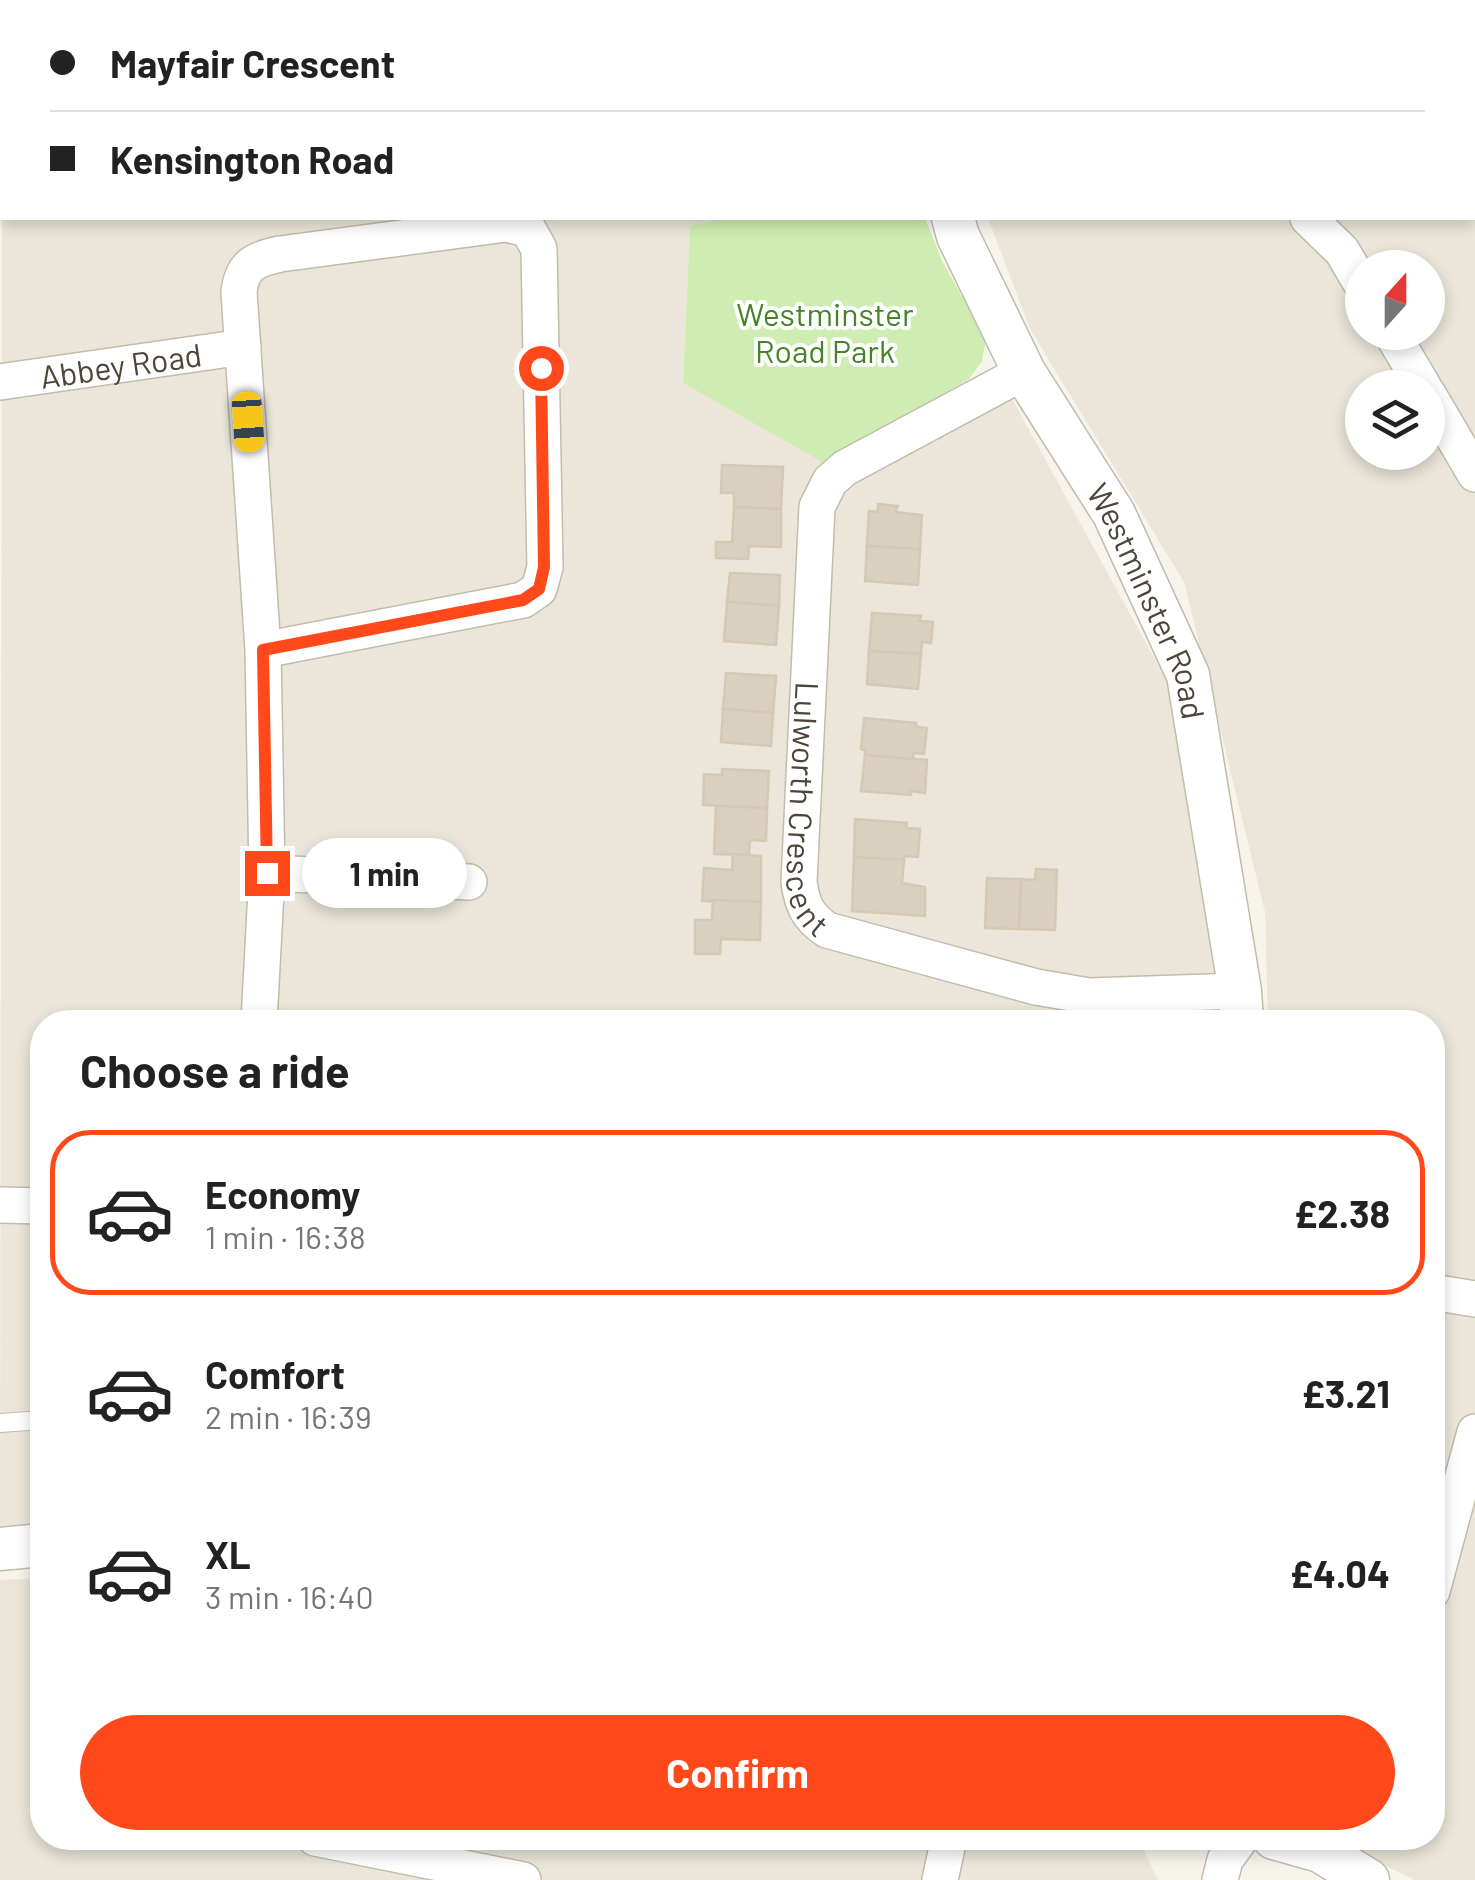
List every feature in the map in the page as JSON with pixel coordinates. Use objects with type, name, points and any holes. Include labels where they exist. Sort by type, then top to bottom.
[{"type":"street","name":"Westminster Road","points":[[954,220],[958,236],[1024,372],[1114,514],[1188,675],[1241,1006]]},
{"type":"street","points":[[1310,220],[1345,256]]},
{"type":"street","points":[[260,1010],[267,873],[263,650],[239,292],[246,268],[258,259],[280,254],[506,224],[528,229],[539,249],[544,567],[539,589],[523,600],[263,650]]},
{"type":"street","name":"Abbey Road","points":[[0,382],[244,347]]},
{"type":"street","name":"Lulworth Crescent","points":[[1024,372],[845,468],[823,492],[818,507],[799,882],[802,903],[812,920],[827,930],[1036,988],[1089,996],[1241,1006]]},
{"type":"street","points":[[1445,423],[1475,474]]},
{"type":"street","points":[[267,873],[469,882]]},
{"type":"street","points":[[0,1206],[30,1206]]},
{"type":"street","points":[[1445,1294],[1475,1300]]},
{"type":"street","points":[[1445,1543],[1475,1432]]},
{"type":"street","points":[[0,1549],[30,1546]]},
{"type":"street","points":[[343,1850],[380,1866],[523,1880]]},
{"type":"street","points":[[940,1880],[946,1850]]},
{"type":"street","points":[[1220,1880],[1232,1850]]},
{"type":"street","points":[[1316,1850],[1368,1880]]},
{"type":"lane","points":[[0,1423],[30,1421]]},
{"type":"shaded area","points":[[2,220],[714,220],[690,226],[683,383],[827,463],[1011,397],[1175,696],[1226,975],[1224,1010],[30,1010],[30,1530],[0,1533]]},
{"type":"shaded area","points":[[989,220],[1475,220],[1475,1880],[1415,1880],[1354,1850],[1445,1850],[1445,1010],[1268,1010],[1265,912],[1184,582],[1030,329]]},
{"type":"shaded area","points":[[30,1579],[30,1850],[1144,1850],[1158,1880],[0,1880],[0,1580]]},
{"type":"green space","name":"Westminster Road Park","points":[[714,220],[926,220],[943,263],[986,338],[982,361],[969,379],[826,464],[683,383],[690,226]]},
{"type":"building","points":[[722,465],[783,467],[781,509],[734,507],[734,493],[721,493]]},
{"type":"building","points":[[878,504],[898,506],[895,512],[922,515],[920,549],[867,546],[869,511],[878,512]]},
{"type":"building","points":[[734,507],[781,509],[781,547],[749,546],[748,559],[716,558],[716,542],[732,542]]},
{"type":"building","points":[[867,546],[920,549],[918,585],[865,581]]},
{"type":"building","points":[[730,573],[780,575],[779,606],[727,602]]},
{"type":"building","points":[[727,602],[779,606],[776,645],[724,641]]},
{"type":"building","points":[[872,613],[921,616],[919,621],[933,622],[931,643],[922,642],[921,654],[869,651]]},
{"type":"building","points":[[869,651],[921,654],[918,689],[867,684]]},
{"type":"building","points":[[726,673],[776,676],[773,713],[723,709]]},
{"type":"building","points":[[723,709],[773,713],[771,746],[721,742]]},
{"type":"building","points":[[864,718],[916,723],[917,727],[927,728],[924,754],[913,753],[913,760],[865,755],[861,749]]},
{"type":"building","points":[[865,755],[927,760],[925,793],[861,791]]},
{"type":"building","points":[[722,769],[769,771],[767,808],[703,805],[704,774],[722,775]]},
{"type":"building","points":[[716,806],[767,808],[766,841],[750,840],[749,855],[714,854]]},
{"type":"building","points":[[855,819],[907,823],[906,828],[920,829],[918,857],[854,857]]},
{"type":"building","points":[[733,854],[761,856],[761,902],[702,901],[704,868],[732,870]]},
{"type":"building","points":[[854,857],[904,860],[902,883],[925,887],[925,916],[852,911]]},
{"type":"building","points":[[1036,869],[1057,870],[1055,930],[1019,929],[1021,879],[1035,880]]},
{"type":"building","points":[[987,878],[1021,879],[1019,929],[985,928]]},
{"type":"building","points":[[713,900],[761,902],[760,940],[721,939],[720,954],[695,954],[695,920],[712,920]]},
{"type":"route","points":[[267,873],[263,650],[523,600],[539,589],[544,567],[541,368]]}]
